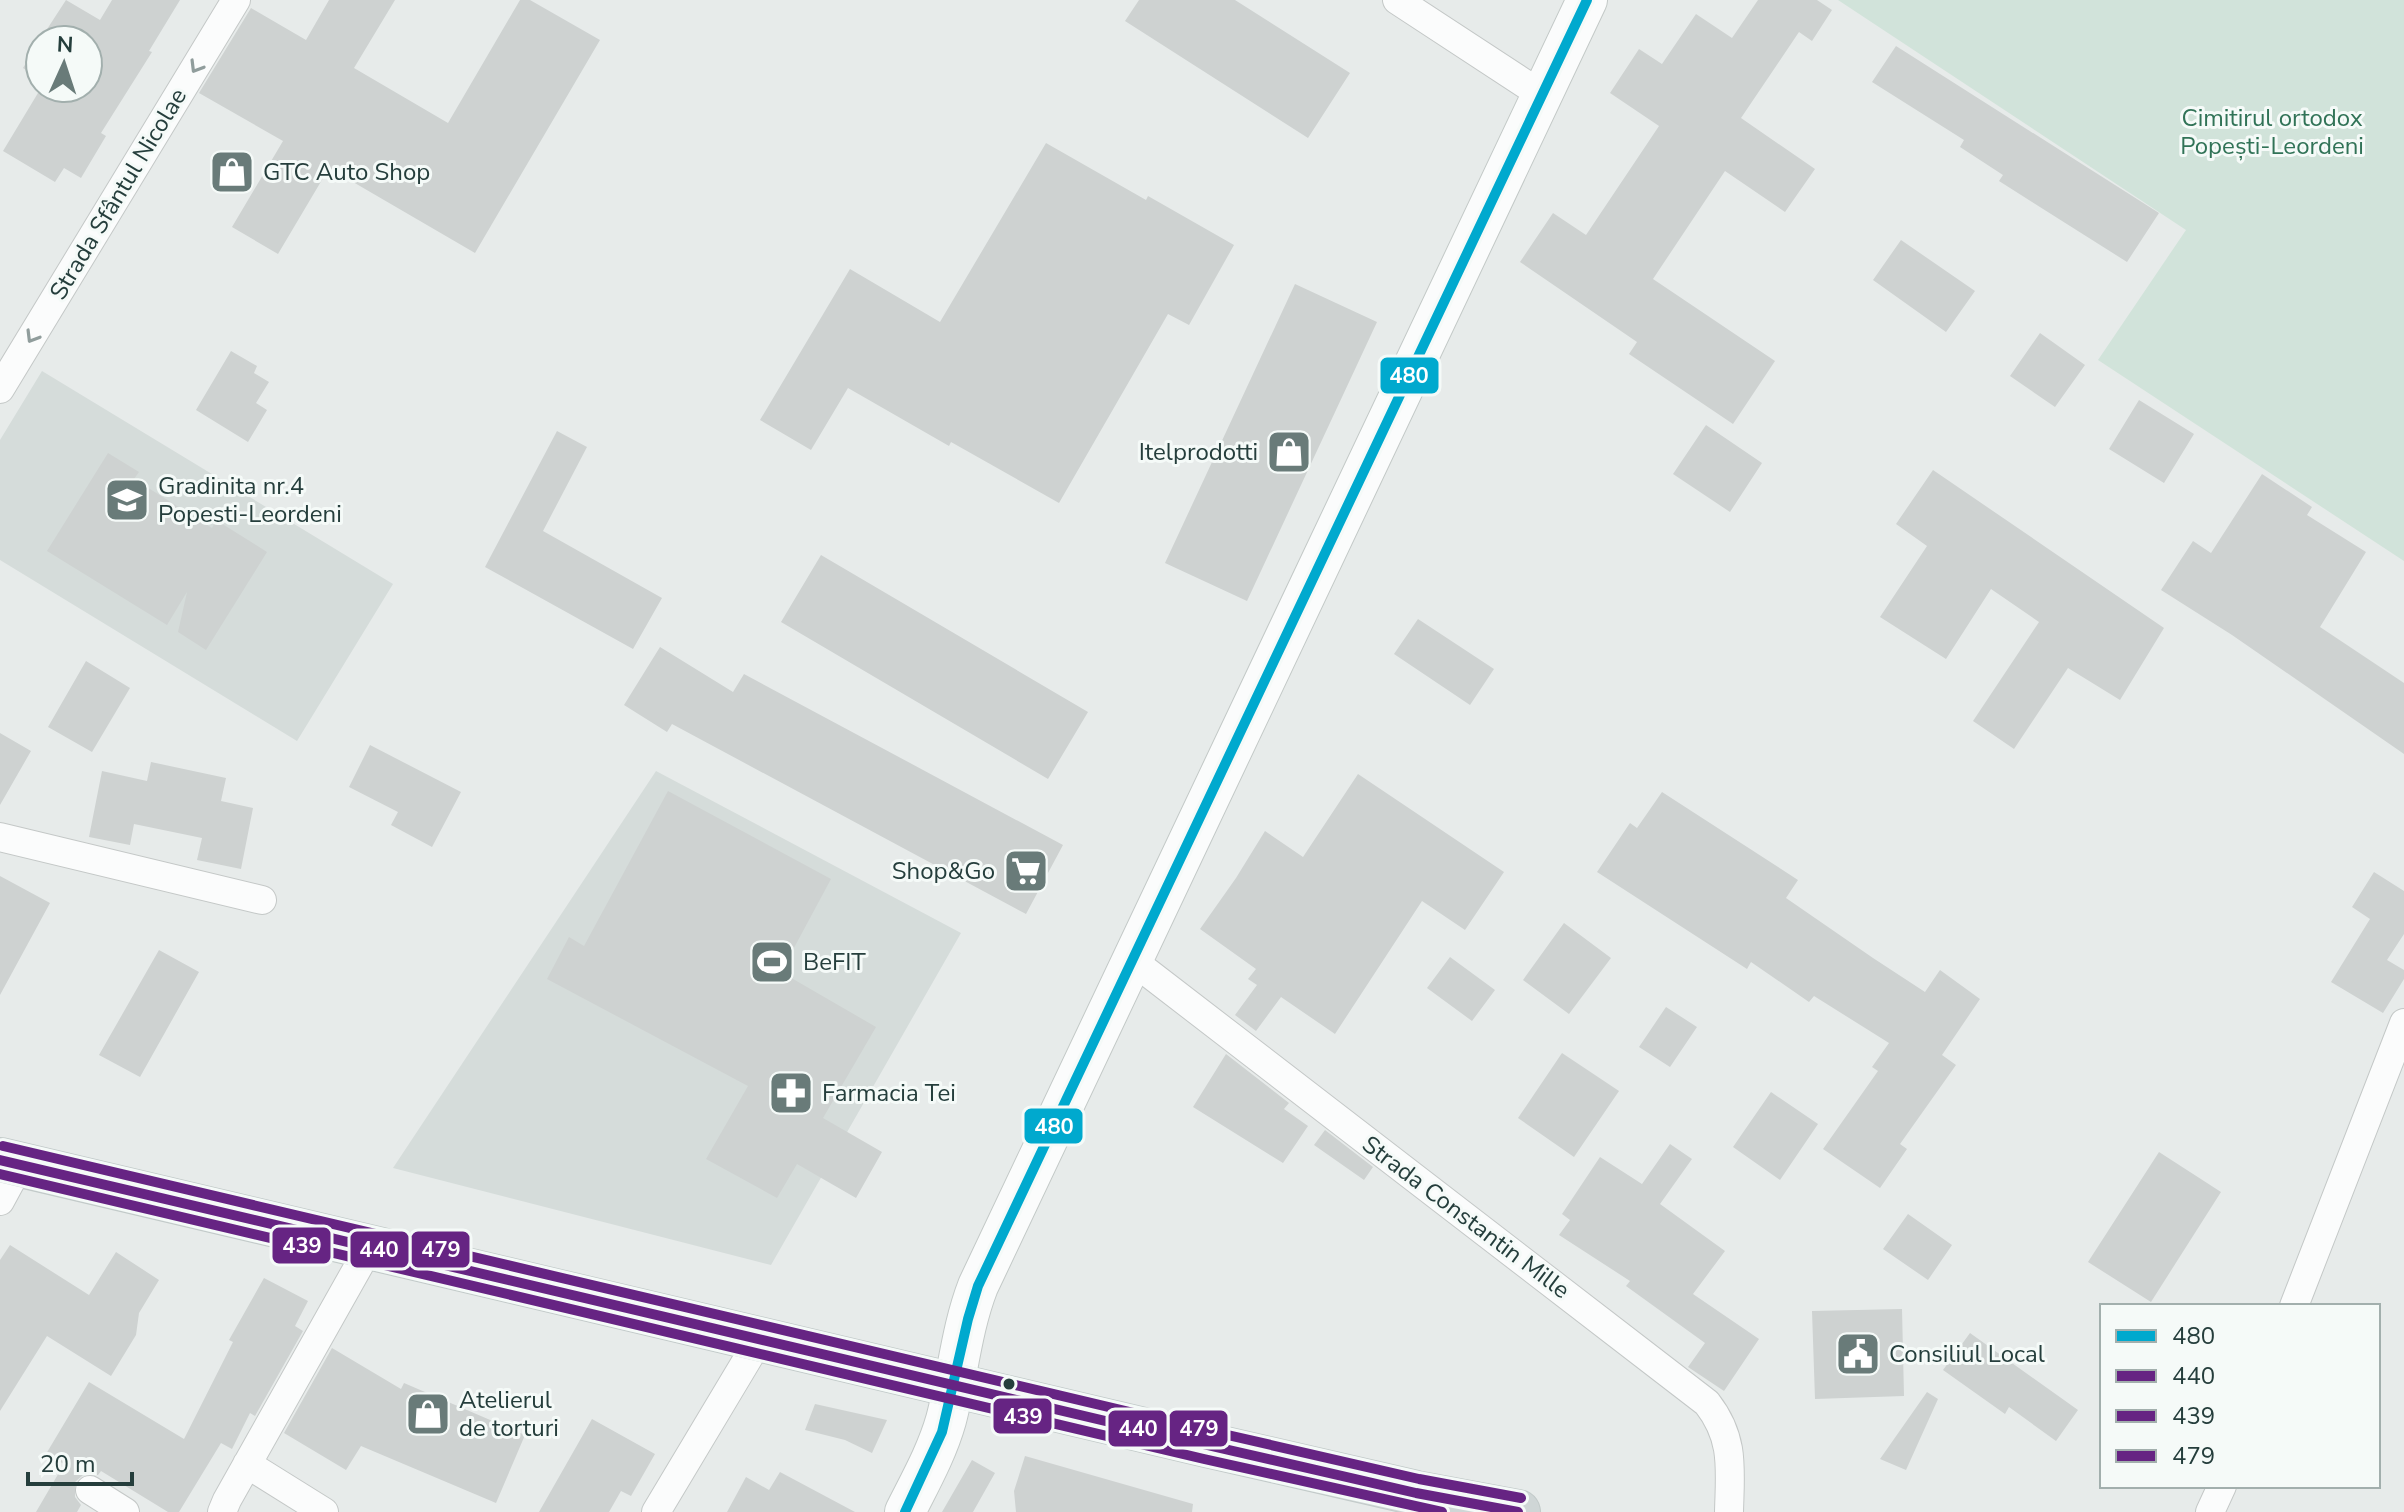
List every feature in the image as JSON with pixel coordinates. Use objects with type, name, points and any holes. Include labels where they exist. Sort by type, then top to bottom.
[{"type":"main road","points":[[7,1175],[370,1246],[1365,1482],[1518,1512]]},
{"type":"street","name":"Strada Sfântul Nicolae","points":[[0,389],[236,0]]},
{"type":"street","points":[[1397,0],[1542,95]]},
{"type":"street","points":[[905,1512],[941,1436],[962,1332],[978,1286],[1587,0]]},
{"type":"street","points":[[0,837],[262,900]]},
{"type":"street","name":"Strada Constantin Mille","points":[[1133,961],[1707,1403],[1718,1417],[1727,1440],[1730,1457],[1729,1512]]},
{"type":"street","points":[[2295,1304],[2404,1023]]},
{"type":"street","points":[[222,1512],[370,1246]]},
{"type":"street","points":[[656,1512],[759,1340]]},
{"type":"street","points":[[247,1464],[324,1512]]},
{"type":"street","points":[[2210,1512],[2221,1488]]},
{"type":"street","points":[[90,1490],[125,1512]]},
{"type":"shaded area","name":"Gradinita nr.4 Popesti-Leordeni","points":[[42,371],[393,584],[297,741],[0,560],[0,440]]},
{"type":"shaded area","points":[[656,771],[961,933],[771,1265],[393,1168]]},
{"type":"green space","name":"Cimitirul ortodox Popești-Leordeni","points":[[1838,0],[2404,0],[2404,561],[2098,360],[2186,230]]},
{"type":"building","points":[[66,0],[100,20],[112,0],[180,0],[149,51],[152,52],[101,133],[106,136],[81,178],[64,168],[55,182],[3,151],[31,104],[104,104],[104,24],[50,24]]},
{"type":"building","points":[[329,0],[395,0],[354,68],[448,123],[520,0],[530,0],[600,40],[475,253],[329,168],[278,254],[232,227],[283,141],[199,93],[251,8],[306,40]]},
{"type":"building","points":[[1139,0],[1235,0],[1350,73],[1308,138],[1125,21]]},
{"type":"building","points":[[1758,0],[1817,0],[1832,10],[1812,41],[1799,32],[1741,118],[1815,169],[1785,212],[1725,171],[1653,279],[1775,361],[1733,424],[1629,354],[1637,342],[1520,262],[1553,213],[1586,235],[1659,126],[1610,93],[1639,49],[1662,64],[1696,14],[1732,38]]},
{"type":"building","points":[[1896,46],[2159,213],[2127,262],[1999,181],[2003,175],[1960,147],[1964,140],[1872,82]]},
{"type":"building","points":[[1046,143],[1146,200],[1148,196],[1234,245],[1189,325],[1168,314],[1059,503],[951,442],[949,446],[848,388],[811,450],[760,420],[850,269],[940,322]]},
{"type":"building","points":[[1901,240],[1975,291],[1946,332],[1873,280]]},
{"type":"building","points":[[1295,284],[1377,322],[1247,601],[1165,563]]},
{"type":"building","points":[[2040,333],[2085,365],[2055,407],[2010,376]]},
{"type":"building","points":[[231,351],[257,366],[254,373],[269,382],[256,403],[267,410],[248,442],[196,410]]},
{"type":"building","points":[[2139,400],[2194,434],[2164,483],[2109,449]]},
{"type":"building","points":[[1706,425],[1762,463],[1730,512],[1673,474]]},
{"type":"building","points":[[557,431],[587,447],[543,531],[662,598],[633,649],[485,567]]},
{"type":"building","points":[[108,453],[139,472],[134,479],[212,528],[216,520],[267,552],[206,650],[178,632],[187,592],[167,625],[47,551]]},
{"type":"building","points":[[1933,470],[2164,628],[2120,700],[2068,668],[2014,749],[1973,721],[2039,622],[1991,589],[1946,659],[1880,617],[1927,546],[1896,524]]},
{"type":"building","points":[[2262,474],[2312,507],[2307,515],[2366,552],[2320,627],[2404,683],[2404,754],[2232,635],[2161,590],[2193,541],[2211,553]]},
{"type":"building","points":[[821,555],[1088,712],[1048,779],[781,622]]},
{"type":"building","points":[[1418,619],[1494,669],[1470,705],[1394,654]]},
{"type":"building","points":[[660,647],[733,692],[744,674],[1063,845],[1026,914],[672,724],[667,732],[624,705]]},
{"type":"building","points":[[86,661],[130,688],[92,752],[48,727]]},
{"type":"building","points":[[0,733],[31,751],[0,805]]},
{"type":"building","points":[[370,745],[461,792],[432,847],[391,825],[398,812],[349,787]]},
{"type":"building","points":[[151,762],[226,778],[221,801],[253,808],[241,869],[197,860],[202,838],[134,824],[130,845],[89,837],[102,771],[147,781]]},
{"type":"building","points":[[1358,774],[1504,872],[1465,930],[1422,901],[1335,1034],[1281,997],[1256,1031],[1235,1015],[1257,985],[1248,979],[1256,969],[1200,929],[1265,831],[1303,857]]},
{"type":"building","points":[[668,791],[831,879],[781,972],[876,1027],[823,1118],[882,1152],[856,1198],[797,1164],[777,1198],[706,1159],[748,1086],[547,979],[569,937],[584,946]]},
{"type":"building","points":[[1662,792],[1798,880],[1786,898],[1925,992],[1940,970],[1980,999],[1942,1055],[1956,1065],[1900,1144],[1907,1149],[1880,1188],[1823,1149],[1878,1071],[1872,1067],[1889,1043],[1814,996],[1809,1002],[1751,962],[1747,969],[1597,872],[1630,823],[1637,828]]},
{"type":"building","points":[[2374,872],[2404,891],[2404,934],[2387,960],[2404,970],[2404,979],[2383,1013],[2331,982],[2370,919],[2352,907]]},
{"type":"building","points":[[0,876],[50,903],[0,995]]},
{"type":"building","points":[[1564,923],[1611,958],[1569,1014],[1523,980]]},
{"type":"building","points":[[159,950],[199,972],[140,1077],[99,1055]]},
{"type":"building","points":[[1450,957],[1495,990],[1472,1021],[1427,988]]},
{"type":"building","points":[[1666,1007],[1697,1027],[1670,1067],[1639,1047]]},
{"type":"building","points":[[1562,1053],[1619,1091],[1574,1157],[1518,1118]]},
{"type":"building","points":[[1226,1054],[1289,1103],[1284,1109],[1308,1126],[1283,1163],[1193,1107]]},
{"type":"building","points":[[1771,1092],[1818,1124],[1780,1180],[1733,1147]]},
{"type":"building","points":[[1325,1130],[1373,1167],[1364,1180],[1314,1145]]},
{"type":"building","points":[[1670,1144],[1692,1159],[1660,1204],[1725,1251],[1693,1294],[1759,1339],[1724,1391],[1688,1367],[1705,1343],[1626,1286],[1630,1281],[1559,1235],[1570,1220],[1562,1214],[1600,1157],[1642,1184]]},
{"type":"building","points":[[2159,1152],[2221,1192],[2151,1302],[2088,1262]]},
{"type":"building","points":[[1908,1214],[1952,1245],[1928,1280],[1883,1249]]},
{"type":"building","points":[[10,1245],[89,1295],[116,1252],[159,1280],[139,1313],[136,1335],[111,1376],[47,1336],[0,1411],[0,1260]]},
{"type":"building","points":[[264,1278],[308,1301],[295,1326],[303,1331],[255,1416],[250,1413],[232,1449],[221,1443],[179,1512],[168,1512],[101,1471],[98,1475],[83,1475],[75,1482],[75,1497],[81,1505],[77,1512],[36,1512],[64,1464],[46,1454],[89,1382],[184,1439],[233,1342],[229,1340]]},
{"type":"building","name":"Consiliul Local","points":[[1902,1309],[1904,1396],[1815,1399],[1812,1311]]},
{"type":"building","points":[[1970,1333],[2078,1410],[2056,1441],[2009,1407],[2005,1414],[1943,1370]]},
{"type":"building","points":[[332,1348],[401,1389],[404,1383],[525,1435],[496,1503],[361,1446],[346,1470],[284,1433]]},
{"type":"building","points":[[1927,1392],[1938,1399],[1906,1470],[1880,1459]]},
{"type":"building","points":[[815,1404],[887,1420],[872,1453],[845,1440],[805,1430]]},
{"type":"building","points":[[592,1419],[655,1454],[631,1496],[621,1491],[609,1512],[539,1512]]},
{"type":"building","points":[[1025,1456],[1193,1504],[1192,1512],[1016,1512],[1014,1491]]},
{"type":"building","points":[[972,1460],[995,1473],[973,1512],[942,1512]]},
{"type":"building","points":[[780,1472],[855,1512],[727,1512],[746,1477],[769,1490]]},
{"type":"transit line","name":"480","points":[[905,1512],[942,1432],[978,1286],[1587,0]]},
{"type":"transit line","name":"479","points":[[3,1146],[1210,1431],[1419,1479],[1521,1498]]},
{"type":"transit line","name":"440","points":[[0,1160],[1207,1445],[1416,1493],[1518,1512]]},
{"type":"transit line","name":"439","points":[[0,1174],[1204,1459],[1442,1512]]},
{"type":"place","name":"GTC Auto Shop","points":[[232,172]]},
{"type":"place","name":"Itelprodotti","points":[[1289,452]]},
{"type":"place","name":"Gradinita nr.4 Popesti-Leordeni","points":[[127,500]]},
{"type":"place","name":"Shop&Go","points":[[1026,871]]},
{"type":"place","name":"BeFIT","points":[[772,962]]},
{"type":"place","name":"Farmacia Tei","points":[[791,1093]]},
{"type":"place","name":"Consiliul Local","points":[[1858,1354]]},
{"type":"place","name":"Atelierul de torturi","points":[[428,1414]]}]
